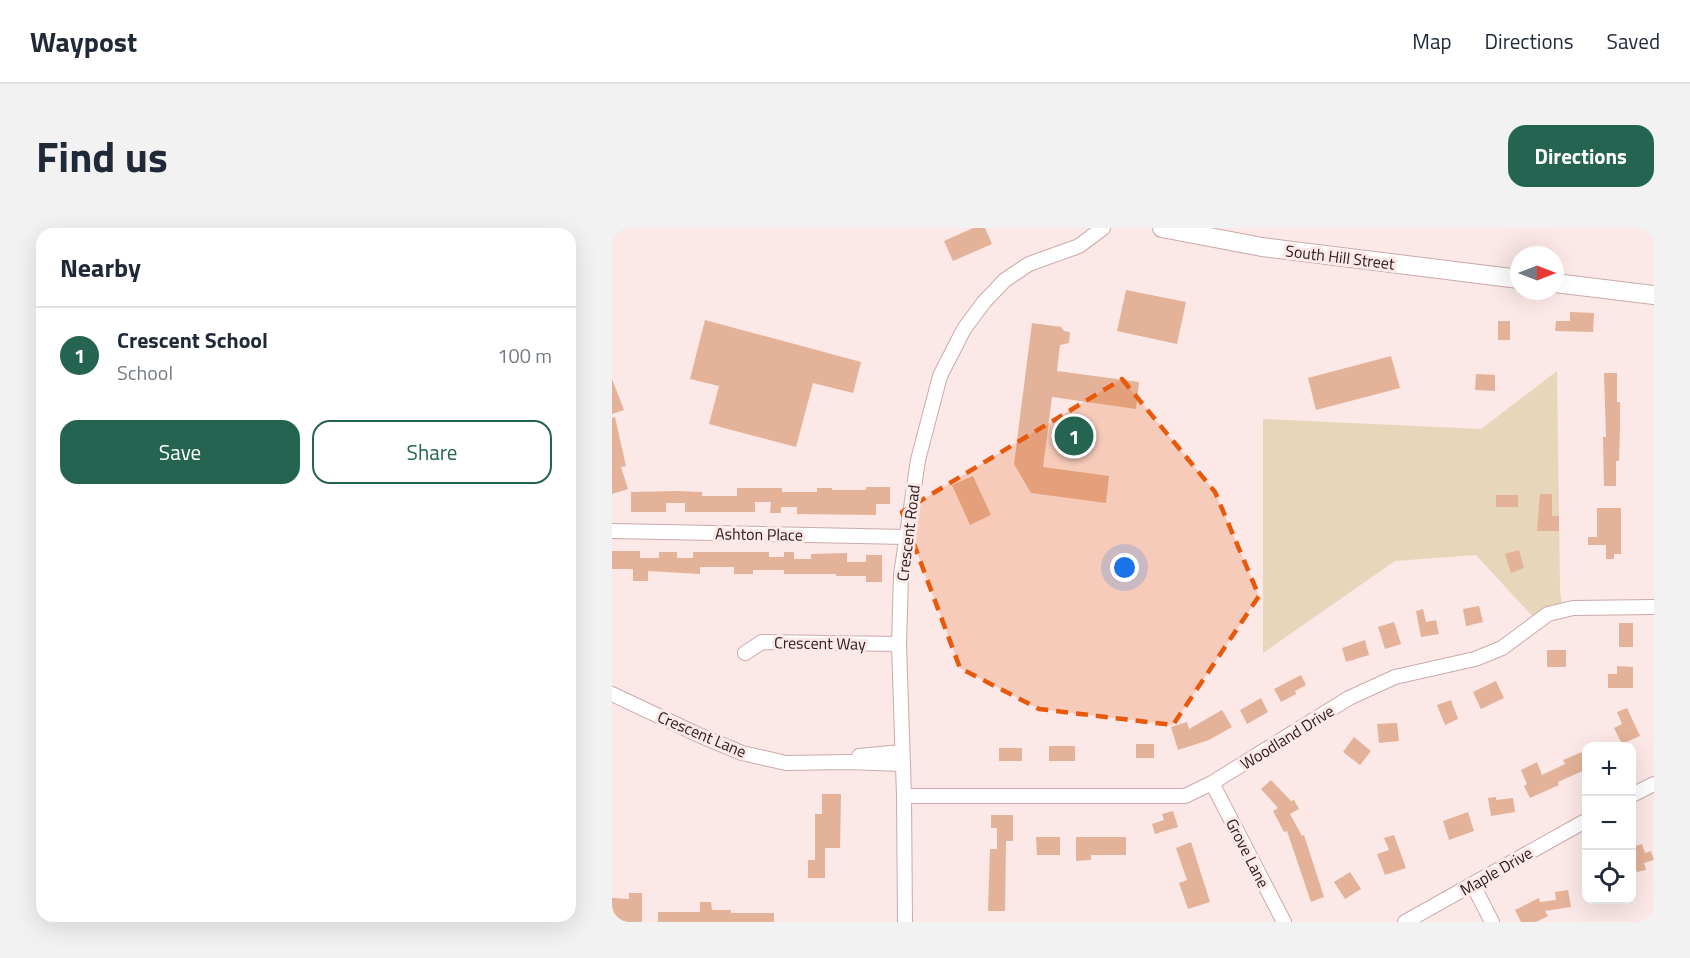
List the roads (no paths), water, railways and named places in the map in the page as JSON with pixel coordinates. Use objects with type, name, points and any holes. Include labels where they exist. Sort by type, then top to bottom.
[{"type":"main road","name":"South Hill Street","points":[[1162,228],[1262,247],[1510,278]]},
{"type":"main road","points":[[1564,284],[1654,295]]},
{"type":"street","name":"Crescent Road","points":[[905,922],[899,644],[902,575],[918,460],[940,376],[964,329],[984,302],[1005,280],[1029,264],[1079,246],[1103,228]]},
{"type":"street","name":"Ashton Place","points":[[612,531],[906,537]]},
{"type":"street","name":"Woodland Drive","points":[[904,796],[1185,796],[1212,783],[1349,698],[1395,677],[1475,659],[1502,648],[1548,614],[1572,608],[1654,608]]},
{"type":"street","name":"Crescent Way","points":[[745,653],[762,642],[899,644]]},
{"type":"street","name":"Crescent Lane","points":[[612,694],[742,753],[786,763],[840,762],[866,754],[902,758]]},
{"type":"street","name":"Grove Lane","points":[[1212,783],[1284,922]]},
{"type":"street","points":[[1636,793],[1654,784]]},
{"type":"street","name":"Maple Drive","points":[[1406,922],[1582,823]]},
{"type":"street","points":[[1473,885],[1492,922]]},
{"type":"place","name":"Crescent School","points":[[1074,436]]}]
